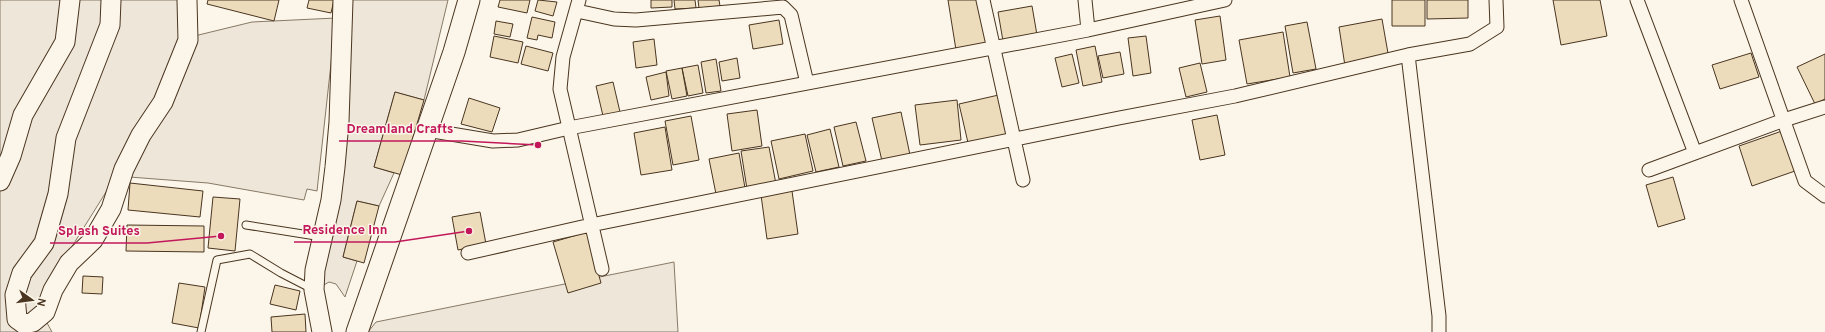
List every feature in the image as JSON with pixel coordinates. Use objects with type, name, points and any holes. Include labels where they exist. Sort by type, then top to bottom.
[{"type":"main road","points":[[357,332],[454,52],[469,0]]},
{"type":"street","points":[[0,181],[11,156],[23,115],[65,42],[70,0]]},
{"type":"street","points":[[111,0],[110,25],[66,138],[58,194],[44,242],[22,273],[15,295],[17,319],[24,324],[33,322],[44,312],[53,290],[69,263],[93,240],[110,209],[124,169],[141,135],[163,102],[188,40],[187,0]]},
{"type":"street","points":[[322,332],[314,290],[315,270],[331,200],[335,167],[343,0]]},
{"type":"street","points":[[983,0],[1023,180]]},
{"type":"street","points":[[1085,0],[1088,30]]},
{"type":"street","points":[[427,130],[493,141],[518,140],[569,128],[1088,30],[1180,5],[1225,0]]},
{"type":"street","points":[[468,254],[591,225],[1119,118],[1235,96],[1408,55],[1470,44],[1497,27],[1496,0]]},
{"type":"street","points":[[1637,0],[1695,153]]},
{"type":"street","points":[[1742,0],[1805,181],[1825,196]]},
{"type":"street","points":[[602,269],[560,89],[560,71],[563,57],[578,5],[614,19],[636,20],[783,7],[791,15],[807,83]]},
{"type":"street","points":[[1408,55],[1439,316],[1439,332]]},
{"type":"street","points":[[1648,170],[1784,120],[1825,107]]},
{"type":"lane","points":[[246,225],[322,237]]},
{"type":"lane","points":[[200,332],[217,260],[250,254],[281,273],[314,290]]},
{"type":"shaded area","points":[[0,0],[188,0],[182,39],[252,22],[336,18],[317,191],[307,189],[304,200],[208,183],[116,176],[58,269],[46,321],[52,332],[0,332]]},
{"type":"shaded area","points":[[347,0],[448,0],[424,100],[395,92],[374,167],[394,173],[379,206],[357,201],[343,257],[357,261],[345,297],[336,284],[329,282],[317,289]]},
{"type":"shaded area","points":[[674,262],[678,332],[368,332],[376,322]]},
{"type":"building","points":[[208,0],[279,0],[274,21],[207,4]]},
{"type":"building","points":[[309,0],[334,0],[331,13],[307,8]]},
{"type":"building","points":[[500,0],[530,0],[527,13],[498,7]]},
{"type":"building","points":[[538,0],[557,2],[553,16],[535,11]]},
{"type":"building","points":[[651,0],[672,0],[672,7],[651,8]]},
{"type":"building","points":[[674,0],[695,0],[696,8],[675,9]]},
{"type":"building","points":[[698,0],[719,0],[720,6],[699,8]]},
{"type":"building","points":[[948,0],[988,0],[994,43],[956,50]]},
{"type":"building","points":[[1392,0],[1425,0],[1425,26],[1392,26]]},
{"type":"building","points":[[1427,0],[1468,0],[1468,18],[1427,19]]},
{"type":"building","points":[[1553,0],[1600,0],[1607,36],[1561,45]]},
{"type":"building","points":[[1032,6],[1037,35],[1003,41],[998,12]]},
{"type":"building","points":[[1220,16],[1226,60],[1202,64],[1195,20]]},
{"type":"building","points":[[532,17],[555,22],[552,38],[538,35],[537,40],[527,38]]},
{"type":"building","points":[[1382,19],[1389,59],[1345,66],[1339,27]]},
{"type":"building","points":[[779,20],[783,44],[753,49],[749,25]]},
{"type":"building","points":[[496,21],[513,24],[510,37],[494,34]]},
{"type":"building","points":[[1307,22],[1316,69],[1293,73],[1285,26]]},
{"type":"building","points":[[1283,32],[1290,77],[1247,84],[1239,40]]},
{"type":"building","points":[[494,36],[523,42],[518,63],[490,57]]},
{"type":"building","points":[[1146,36],[1151,73],[1133,76],[1128,38]]},
{"type":"building","points":[[654,39],[657,65],[636,68],[633,42]]},
{"type":"building","points":[[526,46],[553,53],[548,71],[521,64]]},
{"type":"building","points":[[1095,46],[1102,82],[1083,86],[1076,50]]},
{"type":"building","points":[[1120,52],[1124,74],[1103,78],[1098,56]]},
{"type":"building","points":[[1751,53],[1759,77],[1720,89],[1712,65]]},
{"type":"building","points":[[1072,54],[1079,83],[1062,87],[1055,58]]},
{"type":"building","points":[[1825,54],[1825,99],[1815,104],[1797,67]]},
{"type":"building","points":[[737,58],[740,78],[722,81],[719,62]]},
{"type":"building","points":[[716,59],[721,91],[706,93],[701,62]]},
{"type":"building","points":[[1200,63],[1207,92],[1186,97],[1179,68]]},
{"type":"building","points":[[698,65],[703,93],[688,96],[682,68]]},
{"type":"building","points":[[682,68],[687,96],[672,99],[666,71]]},
{"type":"building","points":[[666,72],[669,96],[651,100],[646,77]]},
{"type":"building","points":[[613,82],[620,112],[603,116],[596,86]]},
{"type":"building","points":[[395,92],[424,100],[402,175],[374,167]]},
{"type":"building","points":[[1003,94],[1012,138],[969,147],[959,104]]},
{"type":"building","points":[[469,98],[500,108],[492,132],[461,124]]},
{"type":"building","points":[[957,100],[961,140],[920,145],[915,105]]},
{"type":"building","points":[[757,110],[762,146],[732,151],[727,114]]},
{"type":"building","points":[[901,112],[910,155],[882,161],[872,118]]},
{"type":"building","points":[[1217,115],[1225,155],[1200,160],[1192,120]]},
{"type":"building","points":[[691,116],[699,160],[673,165],[665,121]]},
{"type":"building","points":[[856,122],[866,161],[843,166],[834,127]]},
{"type":"building","points":[[665,127],[672,170],[641,175],[634,133]]},
{"type":"building","points":[[830,129],[839,167],[816,172],[807,135]]},
{"type":"building","points":[[1782,131],[1795,171],[1752,186],[1739,146]]},
{"type":"building","points":[[805,134],[813,171],[779,179],[771,141]]},
{"type":"building","points":[[769,147],[776,184],[747,189],[741,151]]},
{"type":"building","points":[[739,153],[745,188],[716,194],[709,159]]},
{"type":"building","points":[[1673,177],[1685,219],[1658,227],[1646,185]]},
{"type":"building","points":[[130,183],[203,191],[200,217],[128,210]]},
{"type":"building","points":[[792,191],[798,234],[767,239],[761,195]]},
{"type":"building","points":[[213,197],[240,199],[235,251],[208,248]]},
{"type":"building","points":[[357,201],[379,206],[364,263],[343,257]]},
{"type":"building","points":[[480,212],[486,244],[458,250],[452,217]]},
{"type":"building","points":[[127,225],[204,226],[204,252],[126,251]]},
{"type":"building","points":[[587,232],[601,283],[568,293],[553,242]]},
{"type":"building","points":[[83,276],[103,277],[102,294],[82,293]]},
{"type":"building","points":[[179,283],[205,287],[199,328],[172,323]]},
{"type":"building","points":[[275,285],[300,291],[296,310],[270,304]]},
{"type":"building","points":[[305,314],[306,332],[272,332],[271,317]]},
{"type":"place","name":"Dreamland Crafts","points":[[538,145]]},
{"type":"place","name":"Residence Inn","points":[[469,231]]},
{"type":"place","name":"Splash Suites","points":[[221,236]]}]
